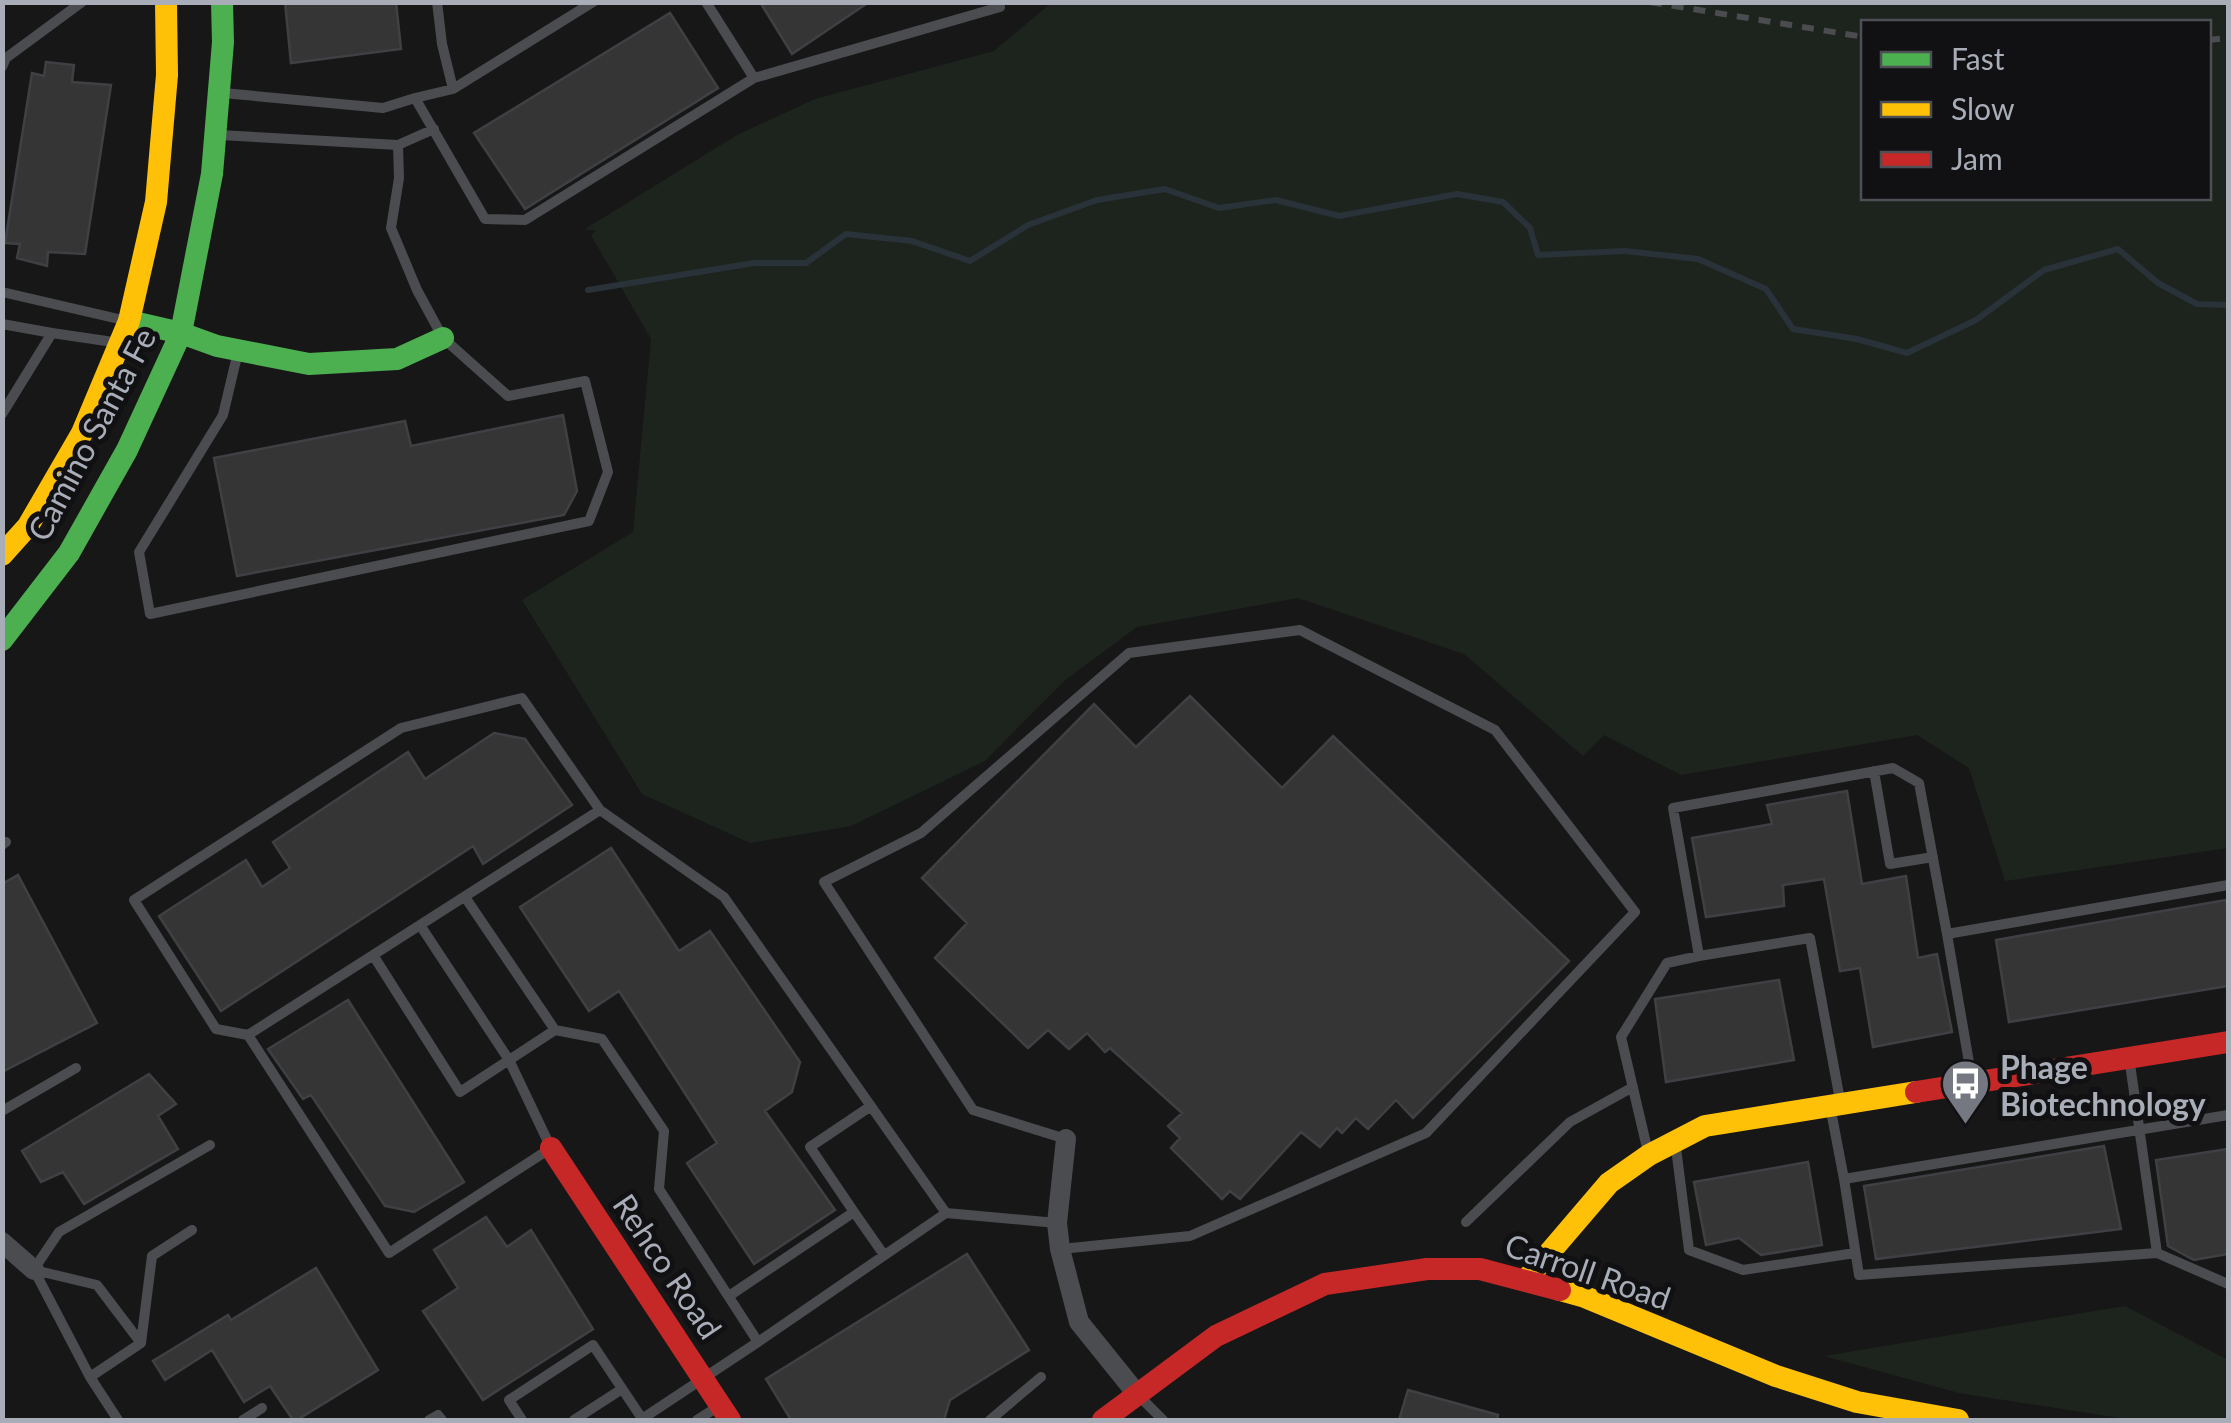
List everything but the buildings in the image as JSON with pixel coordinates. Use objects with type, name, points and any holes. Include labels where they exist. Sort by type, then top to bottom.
[{"type":"main road","name":"Camino Santa Fe","points":[[2,555],[28,526],[82,433],[124,332],[156,202],[167,75],[166,2]]},
{"type":"main road","name":"Camino Santa Fe","points":[[2,640],[69,553],[127,450],[182,333],[212,174],[223,42],[222,2]]},
{"type":"main road","points":[[124,332],[182,333],[217,346],[309,364],[397,359],[442,338]]},
{"type":"main road","points":[[1526,1280],[1609,1184],[1648,1154],[1705,1126],[2228,1042]]},
{"type":"main road","name":"Rehco Road","points":[[551,1148],[725,1413]]},
{"type":"main road","name":"Carroll Road","points":[[1104,1420],[1216,1336],[1325,1284],[1427,1269],[1480,1269],[1585,1297],[1776,1376],[1856,1402],[1958,1420]]},
{"type":"street","points":[[1066,1139],[1057,1223],[1079,1322],[1137,1394]]},
{"type":"street","points":[[2,1242],[34,1270]]},
{"type":"lane","points":[[2,67],[6,58],[82,2]]},
{"type":"lane","points":[[438,2],[442,44],[453,90]]},
{"type":"lane","points":[[219,93],[383,108],[453,90],[594,2]]},
{"type":"lane","points":[[706,2],[754,78]]},
{"type":"lane","points":[[416,98],[485,219],[526,220],[754,78],[1000,7],[997,2]]},
{"type":"lane","points":[[215,134],[398,145],[434,129]]},
{"type":"lane","points":[[238,350],[222,415],[139,552],[150,614],[589,522],[608,472],[585,381],[508,396],[442,338],[391,228],[399,178],[398,145]]},
{"type":"lane","points":[[2,292],[124,332]]},
{"type":"lane","points":[[2,324],[52,333],[124,332]]},
{"type":"lane","points":[[2,414],[52,333]]},
{"type":"lane","points":[[1060,1249],[1190,1236],[1426,1133],[1634,912],[1495,730],[1318,639],[1300,630],[1129,653],[921,832],[824,882],[973,1110],[1066,1139]]},
{"type":"lane","points":[[600,810],[248,1035],[216,1029],[134,900],[401,728],[522,698],[600,810],[724,897],[946,1212]]},
{"type":"lane","points":[[1699,956],[1673,808],[1892,768],[1919,783],[1973,1083]]},
{"type":"lane","points":[[1874,771],[1890,864],[1933,857]]},
{"type":"lane","points":[[1947,934],[2228,886]]},
{"type":"lane","points":[[465,897],[555,1030]]},
{"type":"lane","points":[[248,1035],[389,1253],[551,1148],[509,1060],[420,925]]},
{"type":"lane","points":[[1648,1154],[1621,1037],[1666,962],[1810,938],[1859,1275],[2157,1253],[2228,1284]]},
{"type":"lane","points":[[373,955],[460,1092],[555,1030],[602,1039],[664,1131],[660,1189],[758,1342]]},
{"type":"lane","points":[[2129,1058],[2157,1253]]},
{"type":"lane","points":[[2,1112],[76,1068]]},
{"type":"lane","points":[[1466,1222],[1570,1122],[1632,1086]]},
{"type":"lane","points":[[871,1106],[810,1146],[884,1255]]},
{"type":"lane","points":[[1844,1179],[2228,1115]]},
{"type":"lane","points":[[1676,1141],[1690,1250],[1744,1270],[1855,1253]]},
{"type":"lane","points":[[34,1270],[59,1232],[210,1145]]},
{"type":"lane","points":[[729,1296],[854,1212]]},
{"type":"lane","points":[[522,1420],[508,1400],[593,1345],[642,1420],[946,1212],[1057,1223]]},
{"type":"lane","points":[[90,1377],[141,1343],[152,1256],[192,1230]]},
{"type":"lane","points":[[34,1270],[97,1286],[141,1343]]},
{"type":"lane","points":[[34,1270],[90,1377],[118,1420]]},
{"type":"lane","points":[[990,1420],[1041,1377]]},
{"type":"lane","points":[[574,1420],[622,1389]]},
{"type":"lane","points":[[1137,1394],[1163,1420]]},
{"type":"lane","points":[[243,1420],[262,1408]]},
{"type":"lane","points":[[698,1420],[725,1413]]},
{"type":"lane","points":[[429,1420],[438,1414],[442,1420]]},
{"type":"shaded area","points":[[1052,2],[2228,3],[2228,848],[2005,881],[1969,768],[1917,735],[1681,775],[1604,735],[1583,756],[1464,654],[1298,598],[1137,627],[1064,681],[985,761],[851,826],[750,843],[642,794],[522,600],[633,532],[651,339],[591,235],[596,231],[585,229],[737,135],[815,99],[994,51]]},
{"type":"shaded area","points":[[2125,1306],[2228,1360],[2228,1420],[2133,1420],[1959,1393],[1824,1356]]},
{"type":"waterway","points":[[588,290],[754,263],[806,263],[846,234],[912,241],[970,261],[1028,225],[1097,200],[1165,189],[1219,208],[1276,200],[1339,216],[1457,194],[1503,202],[1530,228],[1538,255],[1625,251],[1698,259],[1766,289],[1793,329],[1857,339],[1907,353],[1976,320],[2044,270],[2118,249],[2158,283],[2197,304],[2228,305]]},
{"type":"railway","points":[[1650,2],[1861,37]]},
{"type":"railway","points":[[2211,40],[2228,38]]},
{"type":"traffic: fast","points":[[2,640],[69,553],[127,450],[181,333],[212,174],[223,42],[222,2]]},
{"type":"traffic: fast","points":[[129,321],[217,346],[309,364],[397,359],[443,338]]},
{"type":"traffic: slow","points":[[2,555],[28,526],[82,433],[129,321],[156,202],[167,75],[166,2]]},
{"type":"traffic: slow","points":[[1526,1280],[1609,1183],[1649,1155],[1705,1126],[1916,1092]]},
{"type":"traffic: slow","points":[[1560,1290],[1776,1376],[1857,1402],[1958,1420]]},
{"type":"traffic: jam","points":[[1916,1092],[2228,1042]]},
{"type":"traffic: jam","points":[[551,1148],[730,1420]]},
{"type":"traffic: jam","points":[[1103,1420],[1216,1336],[1325,1284],[1427,1269],[1480,1269],[1560,1290]]},
{"type":"place","name":"Phage Biotechnology","points":[[1965,1126]]}]
